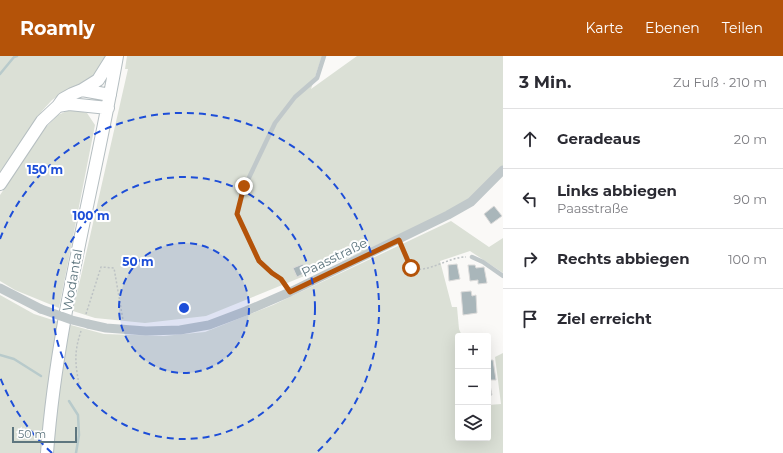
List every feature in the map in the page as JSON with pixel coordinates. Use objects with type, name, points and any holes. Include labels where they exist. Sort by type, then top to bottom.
[{"type":"main road","points":[[0,184],[42,121],[58,106],[63,98],[82,90],[98,80],[113,56]]},
{"type":"main road","name":"Wodantal","points":[[47,453],[50,409],[71,281],[108,108],[117,56]]},
{"type":"main road","points":[[82,90],[110,95]]},
{"type":"main road","points":[[58,106],[69,104],[108,108]]},
{"type":"street","name":"Paasstraße","points":[[0,288],[41,309],[72,320],[124,330],[180,330],[209,325],[290,292],[448,215],[471,202],[503,170]]},
{"type":"lane","points":[[290,292],[281,279],[259,261],[237,214],[244,186],[275,123],[295,97],[317,78],[324,56]]},
{"type":"lane","points":[[472,257],[483,262],[503,276]]},
{"type":"path","points":[[399,240],[411,268],[417,270],[455,258],[472,257]]},
{"type":"path","points":[[80,384],[75,361],[77,340],[85,323],[101,267],[114,268],[124,330]]},
{"type":"shaded area","points":[[0,56],[106,56],[98,72],[92,78],[67,90],[52,100],[42,111],[0,172]]},
{"type":"shaded area","points":[[127,56],[322,56],[311,89],[357,56],[503,56],[503,170],[479,194],[405,235],[206,316],[145,323],[95,318],[73,311],[128,69],[125,69]]},
{"type":"shaded area","points":[[75,110],[87,113],[95,125],[59,308],[15,290],[0,281],[0,195],[46,127],[58,115],[67,111]]},
{"type":"shaded area","points":[[451,221],[489,247],[503,238],[503,273],[470,251],[440,261],[452,307],[457,307],[461,333],[455,333],[455,441],[491,441],[491,405],[501,404],[495,357],[503,353],[503,453],[50,453],[67,324],[104,334],[164,336],[205,332],[273,305]]},
{"type":"shaded area","points":[[0,295],[34,314],[62,323],[44,418],[44,453],[0,453]]},
{"type":"building","points":[[494,206],[502,216],[491,224],[484,214]]},
{"type":"building","points":[[303,264],[307,272],[297,277],[293,268]]},
{"type":"building","points":[[457,264],[460,279],[449,281],[448,265]]},
{"type":"building","points":[[468,265],[475,265],[476,268],[484,267],[487,283],[478,284],[478,280],[470,281]]},
{"type":"building","points":[[471,291],[472,296],[476,295],[477,313],[463,315],[461,292]]},
{"type":"building","points":[[491,360],[493,360],[496,380],[491,380]]},
{"type":"waterway","points":[[0,74],[14,57],[17,56]]},
{"type":"waterway","points":[[0,355],[14,359],[41,376]]},
{"type":"waterway","points":[[69,401],[78,415],[79,435],[76,453]]},
{"type":"route","points":[[244,186],[237,214],[259,261],[281,279],[290,292],[399,240],[411,268]]}]
